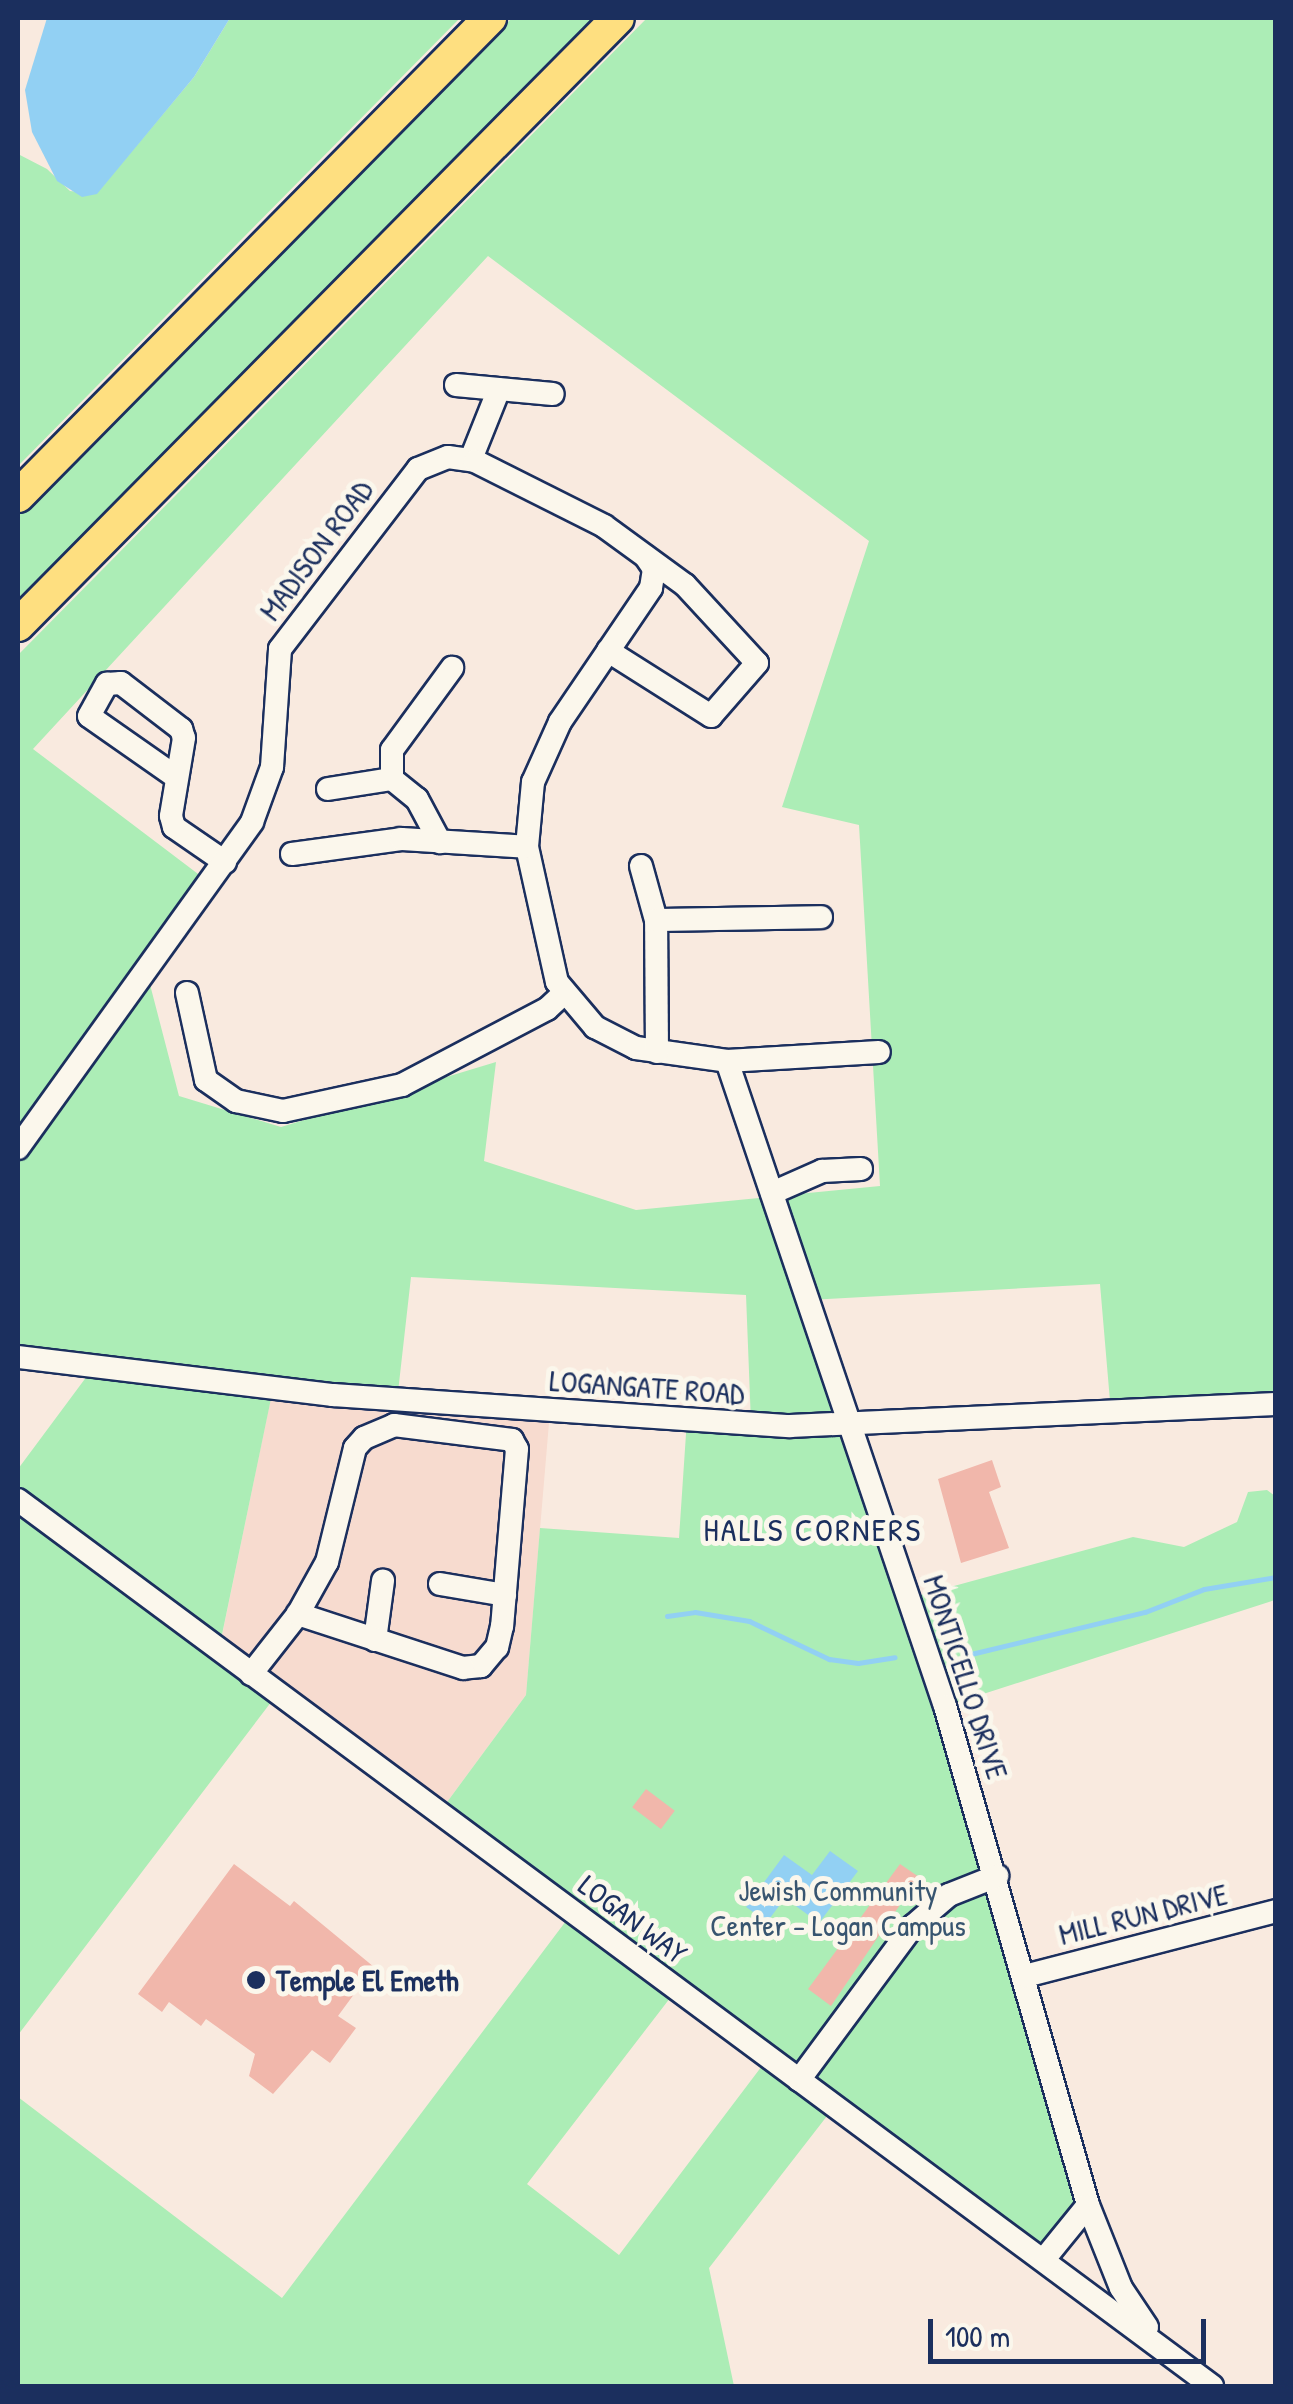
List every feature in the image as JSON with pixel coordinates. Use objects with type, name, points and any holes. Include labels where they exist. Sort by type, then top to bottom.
[{"type":"highway","points":[[18,496],[490,18]]},
{"type":"highway","points":[[18,625],[618,18]]},
{"type":"street","points":[[456,385],[553,394]]},
{"type":"street","points":[[500,389],[471,460],[604,526],[644,554],[684,585],[757,663],[711,716],[608,652]]},
{"type":"street","name":"MADISON ROAD","points":[[18,1148],[225,862],[265,794],[280,649],[405,481],[432,461],[471,460]]},
{"type":"street","points":[[644,554],[654,580],[542,756],[528,808],[528,847],[547,954],[563,994],[606,1035],[657,1052],[727,1061],[879,1052]]},
{"type":"street","points":[[392,779],[392,750],[452,668]]},
{"type":"street","points":[[176,777],[90,716],[107,684],[121,683],[181,729],[174,826],[225,862]]},
{"type":"street","points":[[328,789],[392,779],[417,799],[440,842]]},
{"type":"street","points":[[292,854],[401,839],[528,847]]},
{"type":"street","points":[[641,866],[656,920],[657,1052]]},
{"type":"street","points":[[656,920],[821,918]]},
{"type":"street","points":[[187,993],[206,1080],[236,1102],[283,1111],[402,1084],[548,1010],[563,994]]},
{"type":"street","name":"MONTICELLO DRIVE","points":[[727,1061],[997,1876],[1088,2205],[1121,2288],[1154,2339]]},
{"type":"street","points":[[772,1192],[822,1171],[861,1169]]},
{"type":"street","name":"LOGANGATE ROAD","points":[[18,1357],[484,1407],[848,1425],[1276,1404]]},
{"type":"street","points":[[480,1432],[484,1407]]},
{"type":"street","points":[[252,1674],[298,1614],[327,1562],[355,1448],[364,1438],[394,1425],[504,1434],[517,1449],[497,1647],[480,1666],[463,1668],[298,1614]]},
{"type":"street","name":"LOGAN WAY","points":[[18,1500],[1154,2339],[1212,2386]]},
{"type":"street","points":[[375,1640],[383,1581]]},
{"type":"street","points":[[440,1584],[505,1595]]},
{"type":"street","points":[[800,2080],[913,1926],[949,1895],[997,1876]]},
{"type":"street","name":"MILL RUN DRIVE","points":[[1025,1976],[1276,1911]]},
{"type":"street","points":[[1044,2258],[1088,2205]]},
{"type":"shaded area","points":[[273,1388],[550,1411],[526,1695],[439,1813],[219,1650]]},
{"type":"green space","points":[[230,18],[460,18],[18,466],[18,154],[47,169],[70,191],[96,194],[194,77]]},
{"type":"green space","points":[[512,18],[598,18],[18,607],[18,515]]},
{"type":"green space","name":"Jewish Community Center - Logan Campus","points":[[647,18],[1275,18],[1275,1404],[1111,1413],[1100,1284],[809,1300],[910,1598],[1133,1537],[1184,1547],[1237,1522],[1248,1492],[1267,1490],[1275,1496],[1275,1600],[946,1706],[1088,2205],[1045,2258],[834,2107],[709,2268],[734,2386],[18,2386],[18,2097],[282,2298],[572,1913],[439,1813],[526,1695],[540,1528],[679,1538],[687,1419],[751,1423],[746,1295],[411,1277],[397,1401],[273,1389],[219,1649],[278,1693],[18,2035],[18,1469],[93,1368],[18,1357],[18,655]],"holes":[[[488,256],[869,541],[782,807],[859,825],[880,1186],[636,1210],[484,1161],[496,1062],[281,1127],[179,1096],[147,973],[210,883],[33,749]],[[677,1989],[768,2058],[619,2255],[527,2184]]]},
{"type":"water","points":[[47,18],[230,18],[194,77],[97,194],[82,197],[57,181],[32,132],[25,90]]},
{"type":"water","points":[[830,1851],[858,1871],[819,1923],[785,1898],[767,1922],[746,1907],[784,1855],[812,1875]]},
{"type":"building","points":[[992,1460],[1001,1487],[989,1492],[1009,1548],[961,1563],[938,1479]]},
{"type":"building","points":[[646,1789],[675,1811],[661,1829],[632,1807]]},
{"type":"building","name":"Temple El Emeth","points":[[234,1864],[290,1906],[294,1901],[374,1967],[338,2016],[356,2028],[330,2063],[312,2050],[273,2094],[249,2076],[255,2054],[206,2019],[201,2026],[169,2002],[162,2012],[138,1994]]},
{"type":"building","points":[[900,1864],[919,1877],[831,2006],[808,1989]]},
{"type":"waterway","points":[[971,1654],[1145,1612],[1204,1589],[1276,1577]]},
{"type":"waterway","points":[[667,1616],[695,1612],[749,1621],[829,1659],[858,1663],[895,1657]]},
{"type":"place","name":"Temple El Emeth","points":[[256,1980]]},
{"type":"district","name":"HALLS CORNERS","points":[[813,1530]]}]
